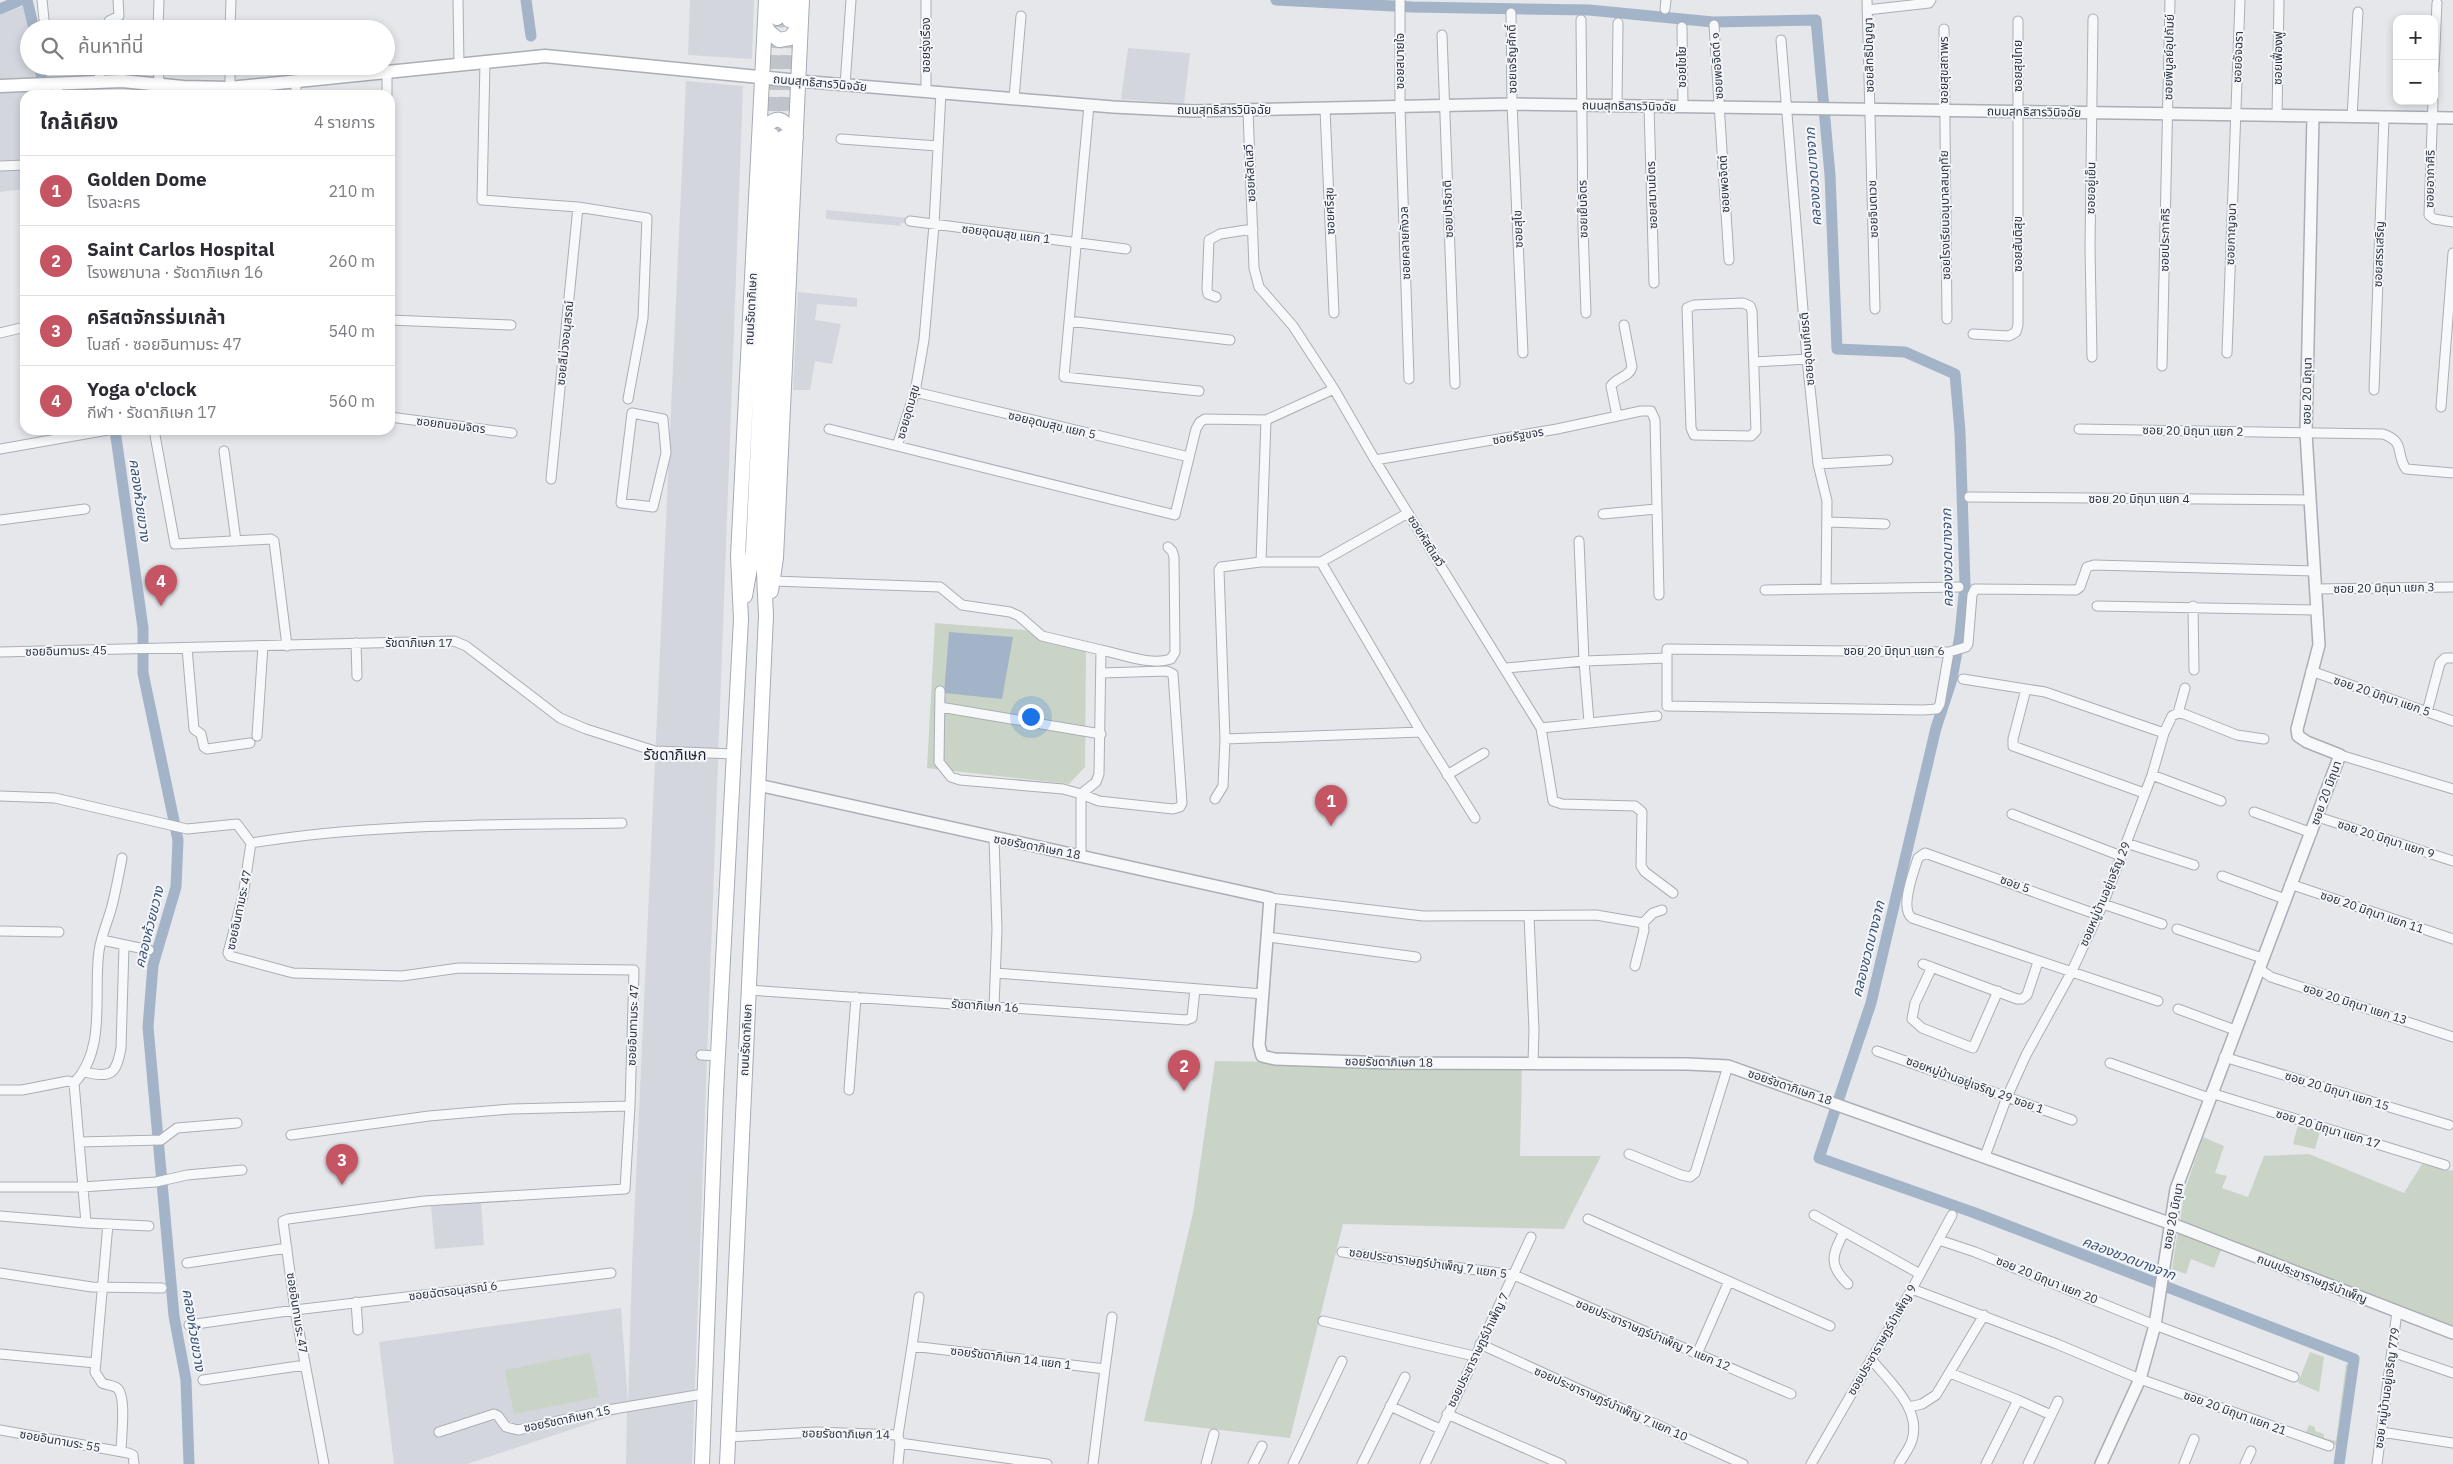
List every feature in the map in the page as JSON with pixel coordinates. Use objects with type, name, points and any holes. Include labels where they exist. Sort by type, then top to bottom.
[{"type":"main road","name":"ถนนรัชดาภิเษก","points":[[766,0],[760,78],[778,135],[776,558],[766,616]]},
{"type":"main road","name":"ถนนรัชดาภิเษก","points":[[778,0],[789,20]]},
{"type":"main road","name":"ถนนรัชดาภิเษก","points":[[701,1460],[718,1056],[741,619],[738,556],[778,135],[799,81],[789,20],[790,0]]},
{"type":"main road","name":"ถนนรัชดาภิเษก","points":[[789,20],[802,0]]},
{"type":"main road","points":[[765,25],[773,36],[779,40],[785,39],[795,33],[789,20]]},
{"type":"main road","name":"ถนนสุทธิสารวินิจฉัย","points":[[395,71],[560,56],[799,81]]},
{"type":"main road","name":"ถนนสุทธิสารวินิจฉัย","points":[[263,90],[296,89],[371,75]]},
{"type":"main road","name":"ถนนสุทธิสารวินิจฉัย","points":[[0,86],[36,84],[56,87],[100,82],[159,90],[201,88],[220,90]]},
{"type":"main road","name":"ถนนรัชดาภิเษก","points":[[727,1464],[766,616],[763,550],[778,135]]},
{"type":"street","points":[[42,0],[44,20]]},
{"type":"street","points":[[111,20],[119,16],[118,0]]},
{"type":"street","points":[[158,0],[158,20]]},
{"type":"street","points":[[230,20],[231,0]]},
{"type":"street","points":[[458,0],[458,65]]},
{"type":"street","points":[[845,85],[851,0]]},
{"type":"street","name":"ซอยรุ่งเรือง","points":[[926,0],[926,91]]},
{"type":"street","name":"ซอยสบายใจ","points":[[1400,0],[1400,107]]},
{"type":"street","name":"ซอยสิทธิปัญญา","points":[[1867,0],[1870,110]]},
{"type":"street","points":[[1867,10],[1911,7],[1929,3],[1931,0]]},
{"type":"street","name":"ซอยพิบูลย์อุปถัมย์","points":[[2168,114],[2170,0]]},
{"type":"street","name":"ซอยอัจฉรา","points":[[2236,115],[2240,0]]},
{"type":"street","name":"ซอยเฟื่องฟู","points":[[2277,116],[2279,0]]},
{"type":"street","points":[[2434,60],[2437,3]]},
{"type":"street","points":[[2352,117],[2358,12]]},
{"type":"street","name":"ซอยเจริญศักดิ์","points":[[1511,14],[1512,104]]},
{"type":"street","points":[[1014,98],[1021,16]]},
{"type":"street","name":"ซอยอยู่เย็น","points":[[2092,357],[2093,19]]},
{"type":"street","name":"ซอยเย็นจิตร","points":[[1581,20],[1586,313]]},
{"type":"street","name":"ซอยสุขไทย","points":[[2018,21],[2018,112]]},
{"type":"street","points":[[1617,106],[1618,23]]},
{"type":"street","name":"ซอยพอจิตต์ ๑","points":[[1714,25],[1720,107]]},
{"type":"street","name":"ซอยไชโย","points":[[1682,27],[1683,107]]},
{"type":"street","name":"ซอยสุขสถาพร","points":[[1944,29],[1944,110]]},
{"type":"street","name":"ซอยปาริชาติ","points":[[1442,35],[1455,384]]},
{"type":"street","name":"ซอยอุดมเกียรติ","points":[[1781,40],[1807,359],[1818,464],[1825,491],[1828,522],[1826,589]]},
{"type":"street","points":[[485,62],[482,200],[578,207],[647,218],[643,318],[628,399]]},
{"type":"street","points":[[99,75],[100,82]]},
{"type":"street","points":[[158,75],[159,90]]},
{"type":"street","points":[[230,75],[230,90]]},
{"type":"street","points":[[387,75],[387,90]]},
{"type":"street","name":"ถนนสุทธิสารวินิจฉัย","points":[[799,81],[1174,111],[1248,111],[1512,104],[2453,118]]},
{"type":"street","name":"ซอยอุดมสุข","points":[[941,92],[934,225],[924,340],[915,392],[897,446],[1175,516],[1189,457]]},
{"type":"street","name":"ซอยสุโข","points":[[1512,104],[1523,354]]},
{"type":"street","points":[[1089,105],[1078,243],[1064,374],[1066,379],[1199,391]]},
{"type":"street","points":[[2432,118],[2433,105]]},
{"type":"street","name":"ซอยสมานมิตร","points":[[1649,106],[1654,283]]},
{"type":"street","name":"ซอยคลายกังวล","points":[[1400,107],[1410,379]]},
{"type":"street","name":"ซอยพอจิตต์","points":[[1720,107],[1728,260]]},
{"type":"street","name":"ซอยศรีสุข","points":[[1325,109],[1334,313]]},
{"type":"street","name":"ซอยจินตเวช","points":[[1870,110],[1876,309]]},
{"type":"street","name":"ซอยโรงเรียนอนุบาลสมฤทัย","points":[[1944,110],[1947,320]]},
{"type":"street","name":"ซอยหัสดิเสวี","points":[[1248,111],[1254,268],[1259,287],[1293,326],[1334,389],[1375,460],[1506,668],[1541,728],[1553,801],[1562,804],[1635,806],[1639,809],[1642,812],[1641,866],[1645,872],[1673,894]]},
{"type":"street","name":"ซอยสันติสุข","points":[[1973,334],[2010,336],[2016,332],[2018,325],[2018,112]]},
{"type":"street","name":"ซอยประภาศิริ","points":[[2162,366],[2168,114]]},
{"type":"street","name":"ซอยกาญจนา","points":[[2227,353],[2236,115]]},
{"type":"street","name":"ซอย 20 มิถุนา","points":[[2101,1464],[2140,1379],[2155,1325],[2176,1189],[2234,1030],[2290,884],[2312,833],[2340,755],[2307,742],[2298,736],[2297,720],[2319,645],[2306,433],[2313,116]]},
{"type":"street","name":"ซอยสรรเสริญ","points":[[2374,390],[2384,117]]},
{"type":"street","name":"ซอยอาภาศิริ","points":[[2432,118],[2430,215],[2434,219],[2453,222]]},
{"type":"street","points":[[840,139],[938,146]]},
{"type":"street","points":[[0,166],[20,165]]},
{"type":"street","name":"ซอยสีม่วงอนุสรณ์","points":[[550,479],[578,207]]},
{"type":"street","name":"ซอยอุดมสุข แยก 1","points":[[910,221],[1126,249]]},
{"type":"street","points":[[1216,297],[1208,294],[1207,289],[1209,240],[1220,234],[1253,229]]},
{"type":"street","points":[[2440,407],[2453,253]]},
{"type":"street","points":[[1747,304],[1752,311],[1754,362],[1755,434],[1742,436],[1694,435],[1691,428],[1687,308],[1694,305],[1747,304]]},
{"type":"street","points":[[395,320],[511,325]]},
{"type":"street","points":[[1069,321],[1230,340]]},
{"type":"street","points":[[1616,416],[1612,382],[1630,372],[1632,367],[1624,325]]},
{"type":"street","points":[[0,333],[20,329]]},
{"type":"street","points":[[1754,362],[1807,359]]},
{"type":"street","points":[[1189,457],[1196,429],[1205,419],[1266,420],[1334,389]]},
{"type":"street","name":"ซอยอุดมสุข แยก 5","points":[[915,392],[1189,457]]},
{"type":"street","name":"ซอยรัฐขจร","points":[[1375,460],[1557,429],[1647,410],[1651,411],[1655,420],[1656,509]]},
{"type":"street","points":[[632,413],[663,417],[670,454],[654,507],[621,504],[632,413]]},
{"type":"street","name":"ซอยถนอมจิตร","points":[[395,419],[512,433]]},
{"type":"street","points":[[1261,562],[1266,420]]},
{"type":"street","points":[[829,429],[897,446]]},
{"type":"street","name":"ซอย 20 มิถุนา แยก 2","points":[[2079,429],[2383,434],[2392,437],[2399,443],[2401,458],[2406,470],[2453,473]]},
{"type":"street","points":[[0,449],[66,435]]},
{"type":"street","points":[[155,435],[174,544],[271,539],[274,541],[287,646]]},
{"type":"street","points":[[224,450],[236,541]]},
{"type":"street","points":[[1818,464],[1888,460]]},
{"type":"street","name":"ซอย 20 มิถุนา แยก 4","points":[[1968,497],[2310,500]]},
{"type":"street","points":[[0,520],[85,509]]},
{"type":"street","points":[[1603,514],[1656,509],[1659,595]]},
{"type":"street","points":[[1215,799],[1223,786],[1225,739],[1219,570],[1226,565],[1261,562],[1321,562],[1408,513]]},
{"type":"street","points":[[1828,522],[1885,524]]},
{"type":"street","points":[[1579,541],[1584,661],[1589,722]]},
{"type":"street","points":[[772,581],[940,587],[969,607],[1010,612],[1019,616],[1042,636],[1163,662],[1171,660],[1175,652],[1174,557],[1172,551],[1168,548]]},
{"type":"street","points":[[1321,562],[1421,732],[1475,818]]},
{"type":"street","name":"ซอย 20 มิถุนา แยก 6","points":[[1506,668],[1584,661],[1667,658],[1667,649],[1951,652],[1966,647],[1969,638],[1972,595],[1975,589],[2076,590],[2080,588],[2087,567],[2094,565],[2314,572]]},
{"type":"street","points":[[1765,590],[1959,587]]},
{"type":"street","name":"ซอย 20 มิถุนา แยก 3","points":[[2315,589],[2453,587]]},
{"type":"street","points":[[2098,606],[2193,606],[2316,610]]},
{"type":"street","points":[[2193,606],[2194,670]]},
{"type":"street","name":"รัชดาภิเษก 17","points":[[132,650],[454,641],[466,646],[560,718],[586,729],[655,750],[735,754]]},
{"type":"street","points":[[356,644],[357,676]]},
{"type":"street","points":[[257,736],[262,646]]},
{"type":"street","points":[[187,648],[194,729],[201,734],[204,747],[207,749],[250,743]]},
{"type":"street","name":"ซอยอินทามระ 45","points":[[0,652],[132,650]]},
{"type":"street","points":[[1080,794],[1096,782],[1099,774],[1101,650]]},
{"type":"street","points":[[1667,658],[1667,706],[1923,710],[1937,709],[1940,704],[1951,652]]},
{"type":"street","points":[[2427,712],[2440,663],[2445,658],[2453,658]]},
{"type":"street","points":[[940,691],[939,762],[951,777],[960,780],[1062,789],[1099,801],[1173,809],[1180,806],[1182,803],[1173,674],[1167,672],[1101,673]]},
{"type":"street","name":"ซอย 20 มิถุนา แยก 5","points":[[2311,672],[2453,721]]},
{"type":"street","points":[[1963,679],[2055,695],[2164,733]]},
{"type":"street","name":"ซอยหมู่บ้านอยู่เจริญ 29","points":[[1985,1156],[2007,1097],[2026,1056],[2071,972],[2103,904],[2152,775],[2164,733],[2172,716],[2178,713],[2186,688]]},
{"type":"street","points":[[2026,689],[2013,746],[2144,793]]},
{"type":"street","points":[[940,707],[1100,734]]},
{"type":"street","points":[[2178,713],[2237,735],[2264,739]]},
{"type":"street","points":[[1541,728],[1657,716]]},
{"type":"street","points":[[1225,739],[1421,732]]},
{"type":"street","points":[[1447,775],[1484,754]]},
{"type":"street","points":[[2340,755],[2453,789]]},
{"type":"street","points":[[2152,775],[2221,800]]},
{"type":"street","name":"ซอยรัชดาภิเษก 18","points":[[758,785],[1270,898],[1259,1045],[1262,1056],[1275,1059],[1390,1063],[1728,1066],[1835,1102],[2172,1224]]},
{"type":"street","points":[[1080,794],[1081,856]]},
{"type":"street","points":[[0,796],[55,798],[187,829],[234,823],[252,843],[310,834],[459,825],[622,822]]},
{"type":"street","points":[[2254,812],[2312,833]]},
{"type":"street","points":[[2012,814],[2121,856]]},
{"type":"street","name":"ซอย 20 มิถุนา แยก 9","points":[[2318,816],[2453,861]]},
{"type":"street","points":[[994,838],[997,906],[994,1006]]},
{"type":"street","name":"ซอยอินทามระ 47","points":[[252,843],[243,896],[228,948],[230,956],[278,971],[402,976],[459,968],[634,970],[630,1106],[625,1189],[424,1201],[283,1221],[295,1310],[324,1464]]},
{"type":"street","points":[[2126,843],[2194,865]]},
{"type":"street","name":"ซอย 5","points":[[2038,962],[1908,915],[1906,907],[1918,858],[1925,854],[1931,854],[2098,915]]},
{"type":"street","points":[[86,1223],[74,1083],[84,1072],[90,1061],[96,1028],[97,976],[102,940],[122,858]]},
{"type":"street","points":[[2222,876],[2284,900]]},
{"type":"street","name":"ซอย 20 มิถุนา แยก 11","points":[[2290,884],[2453,939]]},
{"type":"street","points":[[1270,898],[1423,916],[1596,915],[1643,923]]},
{"type":"street","points":[[2103,904],[2162,924]]},
{"type":"street","points":[[1643,923],[1653,913],[1662,910]]},
{"type":"street","points":[[1528,916],[1534,1030],[1533,1063]]},
{"type":"street","points":[[1635,966],[1644,930],[1643,923]]},
{"type":"street","name":"ซอย 20 มิถุนา แยก 13","points":[[2177,929],[2260,963],[2271,977],[2453,1037]]},
{"type":"street","points":[[0,931],[59,932]]},
{"type":"street","points":[[1268,937],[1416,957]]},
{"type":"street","points":[[102,940],[148,950]]},
{"type":"street","points":[[84,1072],[101,1076],[109,1074],[118,1064],[122,1048],[124,946]]},
{"type":"street","points":[[1998,991],[1973,1048],[1922,1028],[1912,1019],[1928,966],[2022,999],[2027,995],[2038,962],[2158,1001]]},
{"type":"street","points":[[996,973],[1263,994]]},
{"type":"street","name":"รัชดาภิเษก 16","points":[[748,990],[1186,1020],[1192,1018],[1195,989]]},
{"type":"street","points":[[849,1090],[856,997]]},
{"type":"street","points":[[2178,1009],[2234,1030]]},
{"type":"street","name":"ซอยหมู่บ้านอยู่เจริญ 29 ซอย 1","points":[[1877,1050],[2072,1120]]},
{"type":"street","points":[[701,1055],[718,1056]]},
{"type":"street","name":"ซอย 20 มิถุนา แยก 15","points":[[2224,1057],[2449,1125]]},
{"type":"street","name":"ซอย 20 มิถุนา แยก 17","points":[[2110,1063],[2210,1096],[2445,1165]]},
{"type":"street","points":[[1629,1154],[1681,1175],[1690,1177],[1695,1173],[1728,1066]]},
{"type":"street","points":[[0,1090],[22,1090],[68,1081],[74,1083]]},
{"type":"street","points":[[291,1134],[429,1116],[502,1110],[630,1106]]},
{"type":"street","points":[[79,1142],[157,1140],[177,1128],[237,1123]]},
{"type":"street","points":[[0,1187],[82,1187],[156,1182],[188,1175],[242,1170]]},
{"type":"street","points":[[1814,1215],[1920,1274]]},
{"type":"street","name":"ซอยประชาราษฎร์บำเพ็ญ 9","points":[[1811,1464],[1912,1289],[1952,1215]]},
{"type":"street","points":[[0,1216],[149,1226]]},
{"type":"street","points":[[1588,1218],[1830,1326]]},
{"type":"street","points":[[108,1224],[96,1363],[98,1379],[102,1383],[116,1388],[120,1394],[123,1412],[121,1451],[133,1456],[134,1464]]},
{"type":"street","name":"ถนนประชาราษฎร์บำเพ็ญ","points":[[2172,1224],[2453,1334]]},
{"type":"street","points":[[1844,1232],[1836,1248],[1834,1260],[1836,1273],[1848,1284]]},
{"type":"street","name":"ซอยประชาราษฎร์บำเพ็ญ 7","points":[[1425,1464],[1531,1237]]},
{"type":"street","name":"ซอย 20 มิถุนา แยก 20","points":[[1939,1240],[2044,1279],[2155,1325],[2294,1377]]},
{"type":"street","points":[[188,1263],[287,1248]]},
{"type":"street","name":"ซอยประชาราษฎร์บำเพ็ญ 7 แยก 5","points":[[1342,1252],[1514,1275]]},
{"type":"street","points":[[0,1272],[51,1282],[92,1287],[162,1288]]},
{"type":"street","name":"ซอยฉัตรอนุสรณ์ 6","points":[[189,1324],[356,1302],[611,1273]]},
{"type":"street","name":"ซอยประชาราษฎร์บำเพ็ญ 7 แยก 12","points":[[1514,1275],[1791,1394]]},
{"type":"street","points":[[1698,1354],[1729,1281]]},
{"type":"street","name":"ซอย 20 มิถุนา แยก 21","points":[[1912,1289],[1984,1315],[2140,1379],[2329,1446]]},
{"type":"street","points":[[898,1464],[899,1439],[919,1297]]},
{"type":"street","points":[[356,1302],[358,1330]]},
{"type":"street","name":"ซอย หมู่บ้านอยู่เจริญ 779","points":[[2377,1464],[2397,1312]]},
{"type":"street","points":[[1909,1406],[1922,1404],[1936,1395],[1984,1315]]},
{"type":"street","points":[[1093,1464],[1112,1317]]},
{"type":"street","points":[[1323,1321],[1474,1356]]},
{"type":"street","name":"ซอยประชาราษฎร์บำเพ็ญ 7 แยก 10","points":[[1480,1344],[1743,1464]]},
{"type":"street","name":"ซอยรัชดาภิเษก 14 แยก 1","points":[[912,1346],[1105,1369]]},
{"type":"street","points":[[2392,1352],[2453,1373]]},
{"type":"street","points":[[0,1354],[96,1363]]},
{"type":"street","points":[[1871,1359],[1909,1406],[1913,1421],[1912,1440],[1899,1464]]},
{"type":"street","points":[[1293,1464],[1342,1361]]},
{"type":"street","points":[[204,1380],[305,1365]]},
{"type":"street","points":[[1950,1373],[2018,1400],[2051,1416]]},
{"type":"street","points":[[1362,1464],[1405,1377]]},
{"type":"street","name":"ซอยรัชดาภิเษก 15","points":[[439,1432],[494,1414],[498,1416],[506,1427],[518,1430],[602,1411],[703,1394]]},
{"type":"street","points":[[1986,1464],[2018,1400]]},
{"type":"street","points":[[2028,1464],[2058,1401]]},
{"type":"street","points":[[1390,1406],[1440,1429]]},
{"type":"street","points":[[1447,1414],[1561,1464]]},
{"type":"street","name":"ซอยอินทามระ 55","points":[[0,1430],[121,1451]]},
{"type":"street","name":"ซอยรัชดาภิเษก 14","points":[[728,1437],[816,1432],[899,1439],[1000,1461],[1046,1464]]},
{"type":"street","points":[[2381,1432],[2453,1443]]},
{"type":"street","points":[[1206,1464],[1214,1434]]},
{"type":"street","points":[[2184,1464],[2194,1439]]},
{"type":"street","points":[[1253,1464],[1262,1446]]},
{"type":"street","points":[[2249,1463],[2251,1451]]},
{"type":"shaded area","points":[[690,0],[754,0],[752,59],[688,55]]},
{"type":"shaded area","points":[[23,6],[26,20],[20,20],[20,75],[37,75],[39,90],[20,90],[20,190],[0,192],[0,15]]},
{"type":"shaded area","points":[[1128,48],[1190,53],[1184,104],[1121,99]]},
{"type":"shaded area","points":[[686,81],[743,86],[692,1464],[626,1464],[627,1411],[467,1464],[394,1464],[379,1342],[621,1308],[628,1404],[632,1266]]},
{"type":"shaded area","points":[[826,210],[910,218],[910,224],[901,223],[901,226],[826,219]]},
{"type":"shaded area","points":[[798,292],[857,298],[857,307],[817,304],[815,320],[841,324],[832,364],[815,361],[810,390],[793,390]]},
{"type":"shaded area","points":[[481,1202],[484,1245],[435,1249],[431,1206]]},
{"type":"green space","points":[[935,623],[1025,630],[1086,650],[1085,767],[1069,784],[927,768]]},
{"type":"green space","points":[[1215,1061],[1522,1067],[1520,1156],[1601,1156],[1564,1229],[1343,1224],[1290,1438],[1144,1421],[1193,1213]]},
{"type":"green space","points":[[2298,1125],[2320,1131],[2315,1149],[2293,1144]]},
{"type":"green space","points":[[2203,1137],[2224,1146],[2215,1173],[2227,1176],[2222,1188],[2248,1197],[2264,1156],[2309,1154],[2404,1193],[2422,1164],[2453,1171],[2453,1327],[2180,1222],[2184,1193]]},
{"type":"green space","points":[[2178,1230],[2222,1247],[2214,1268],[2191,1259],[2186,1274],[2172,1269]]},
{"type":"green space","points":[[2310,1352],[2324,1357],[2319,1392],[2298,1383]]},
{"type":"green space","points":[[590,1353],[599,1397],[514,1414],[505,1370]]},
{"type":"green space","points":[[2346,1364],[2349,1366],[2338,1446],[2305,1434],[2309,1425],[2315,1427],[2315,1431],[2324,1434],[2324,1438],[2336,1441]]},
{"type":"water","points":[[949,632],[1013,637],[1002,699],[944,693]]},
{"type":"waterway","points":[[0,9],[21,0]]},
{"type":"waterway","name":"คลองห้วยขวาง","points":[[27,0],[32,20]]},
{"type":"waterway","points":[[526,0],[531,36]]},
{"type":"waterway","name":"คลองชวดบางจาก","points":[[1276,0],[1412,7],[1589,10],[1713,22],[1816,20],[1830,175],[1837,349],[1905,352],[1955,374],[1960,432],[1965,584],[1960,635],[1952,679],[1936,728],[1871,1003],[1819,1158],[1975,1213],[2354,1359],[2339,1464]]},
{"type":"waterway","name":"คลองห้วยขวาง","points":[[41,75],[43,90]]},
{"type":"waterway","name":"คลองห้วยขวาง","points":[[116,435],[143,628],[143,673],[178,840],[176,887],[153,965],[148,1027],[174,1316],[186,1380],[189,1464]]},
{"type":"tunnel","points":[[772,132],[777,18]]},
{"type":"tunnel","points":[[784,132],[789,20]]},
{"type":"place","name":"Yoga o'clock","points":[[161,606]]},
{"type":"place","name":"Golden Dome","points":[[1331,826]]},
{"type":"place","name":"Saint Carlos Hospital","points":[[1184,1091]]},
{"type":"place","name":"คริสตจักรร่มเกล้า","points":[[342,1185]]},
{"type":"district","name":"รัชดาภิเษก","points":[[675,755]]}]
